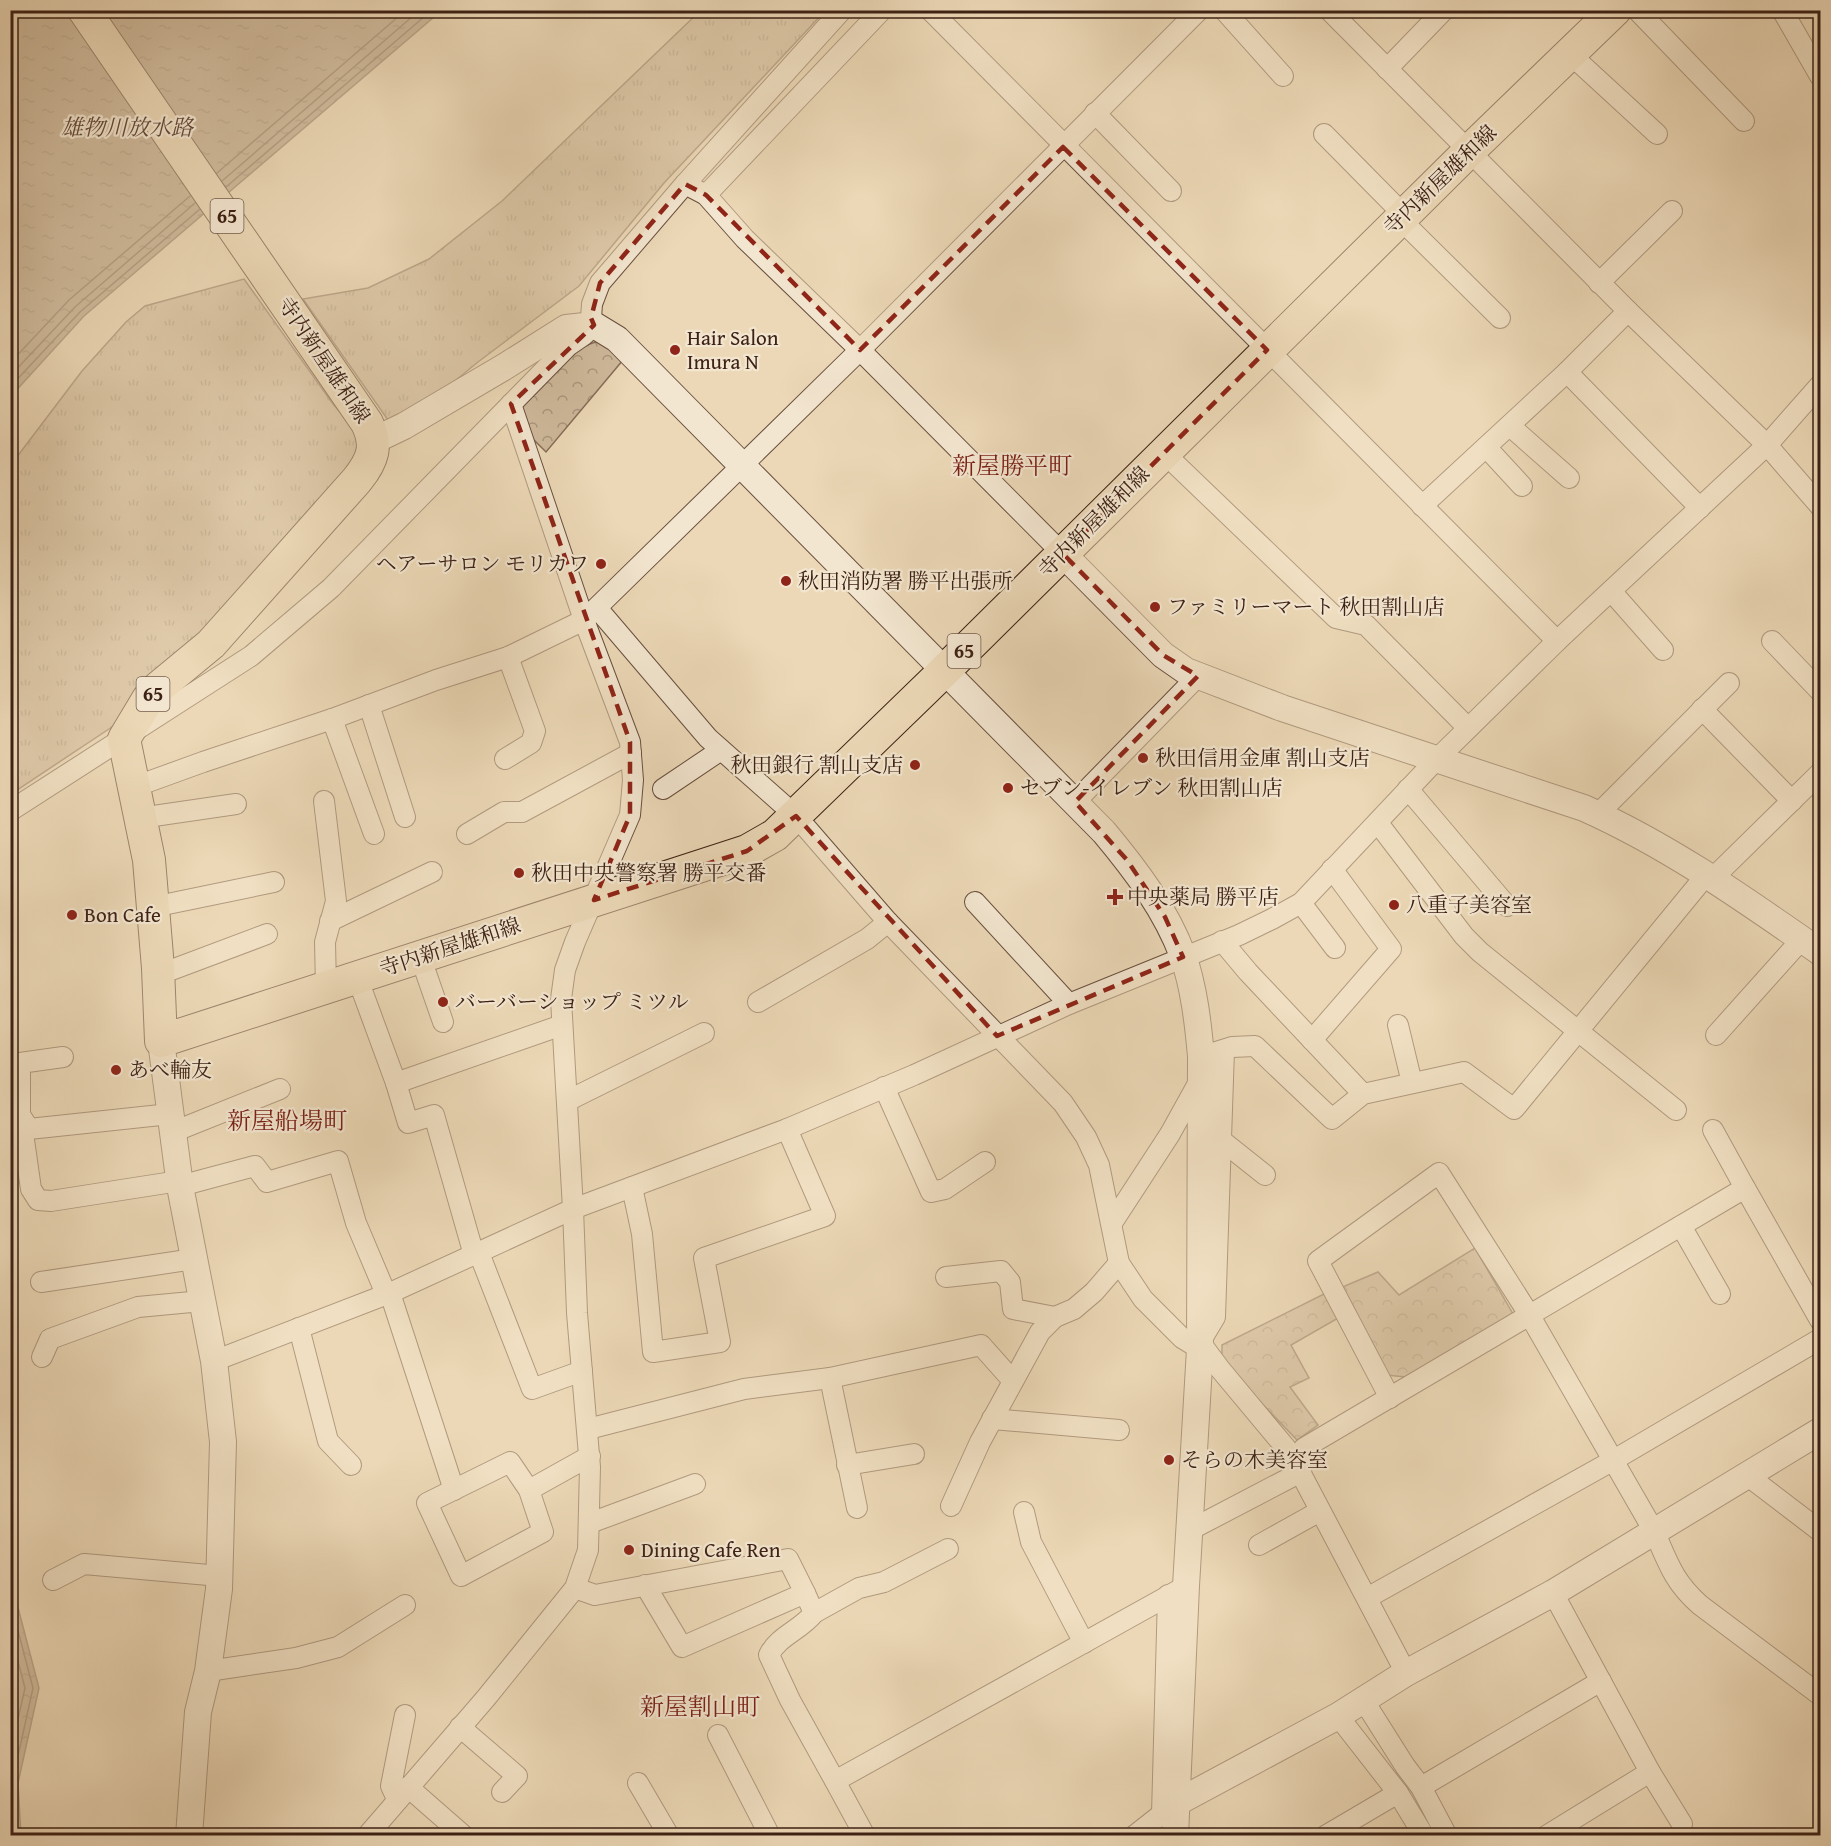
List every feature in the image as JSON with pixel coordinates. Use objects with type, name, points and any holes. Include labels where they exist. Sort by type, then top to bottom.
[{"type":"main road","name":"寺内新屋雄和線","points":[[84,10],[370,430],[373,447],[368,466],[357,480],[212,644],[159,687],[148,699],[124,739]]},
{"type":"main road","name":"寺内新屋雄和線","points":[[161,1041],[747,851],[775,835],[1615,10]]},
{"type":"main road","name":"65","points":[[124,739],[149,860],[161,1041]]},
{"type":"street","points":[[842,10],[685,184],[600,284],[592,304],[591,318],[594,325],[617,339],[1104,832],[1127,860],[1165,917],[1183,957],[1209,1061],[1221,1140],[1215,1317],[1200,1345]]},
{"type":"street","points":[[706,195],[882,10]]},
{"type":"street","points":[[930,10],[1063,147],[1557,641]]},
{"type":"street","points":[[134,787],[332,719],[436,680],[508,657],[590,614],[860,350],[1199,10]]},
{"type":"street","points":[[1224,10],[1283,76]]},
{"type":"street","points":[[1329,10],[1628,312],[1767,445],[1821,506]]},
{"type":"street","points":[[1387,69],[1444,10]]},
{"type":"street","points":[[1637,10],[1744,121]]},
{"type":"street","points":[[1782,10],[1821,76]]},
{"type":"street","points":[[1570,54],[1657,134]]},
{"type":"street","points":[[1095,114],[1171,191]]},
{"type":"street","points":[[1324,134],[1500,318]]},
{"type":"street","points":[[685,184],[706,195],[745,239],[860,350],[1163,656],[1185,671],[1282,708],[1598,814],[1630,829],[1710,876],[1811,945],[1716,1035]]},
{"type":"street","points":[[1599,283],[1672,211]]},
{"type":"street","points":[[1422,506],[1567,372],[1628,312]]},
{"type":"street","points":[[370,430],[381,437],[504,368],[566,328],[594,325]]},
{"type":"street","points":[[10,811],[251,656],[331,588],[568,346],[594,325]]},
{"type":"street","points":[[1567,372],[1700,508]]},
{"type":"street","points":[[214,1361],[388,1294],[573,1209],[788,1129],[1069,1004],[1272,919],[1301,903],[1468,728],[1557,641],[1767,445],[1821,385]]},
{"type":"street","points":[[367,1836],[575,1588],[588,1550],[590,1456],[577,1313],[561,999],[566,970],[575,942],[630,815],[633,780],[630,742],[590,614],[511,404]]},
{"type":"street","points":[[1509,426],[1569,478]]},
{"type":"street","points":[[1486,447],[1522,486]]},
{"type":"street","points":[[1164,453],[1336,618],[1366,625],[1468,728]]},
{"type":"street","points":[[1611,591],[1663,650]]},
{"type":"street","points":[[590,614],[708,738],[796,816],[888,922],[1063,1103],[1086,1137],[1099,1165],[1119,1263],[1143,1299],[1182,1338],[1200,1345],[1290,1453],[1406,1673]]},
{"type":"street","points":[[1772,641],[1821,691]]},
{"type":"street","points":[[505,759],[531,743],[535,731],[508,657]]},
{"type":"street","points":[[1075,802],[1198,676]]},
{"type":"street","points":[[1598,814],[1729,683]]},
{"type":"street","points":[[369,705],[405,817]]},
{"type":"street","points":[[1702,709],[1792,801]]},
{"type":"street","points":[[332,719],[374,834]]},
{"type":"street","points":[[663,789],[721,750]]},
{"type":"street","points":[[467,834],[504,812],[522,812],[631,753]]},
{"type":"street","points":[[1112,1223],[1170,1134],[1209,1061],[1255,1046],[1332,1119],[1363,1094],[1464,1072],[1514,1109],[1710,876],[1821,773]]},
{"type":"street","points":[[1408,789],[1507,906]]},
{"type":"street","points":[[324,801],[336,902],[325,942],[326,987]]},
{"type":"street","points":[[140,818],[236,804]]},
{"type":"street","points":[[1381,827],[1464,936],[1479,952],[1676,1110]]},
{"type":"street","points":[[1312,1040],[1391,949],[1332,869]]},
{"type":"street","points":[[330,921],[432,872]]},
{"type":"street","points":[[153,907],[274,882]]},
{"type":"street","points":[[975,902],[1069,1004]]},
{"type":"street","points":[[1301,903],[1335,948]]},
{"type":"street","points":[[758,1002],[867,939],[888,922]]},
{"type":"street","points":[[158,975],[267,934]]},
{"type":"street","points":[[1222,941],[1363,1094]]},
{"type":"street","points":[[420,956],[443,1022]]},
{"type":"street","points":[[357,977],[396,1083],[408,1123],[434,1115],[476,1254],[532,1389],[582,1371]]},
{"type":"street","points":[[1398,1025],[1412,1083]]},
{"type":"street","points":[[396,1083],[562,1026]]},
{"type":"street","points":[[567,1101],[704,1033]]},
{"type":"street","points":[[161,1041],[179,1183],[214,1361],[222,1442],[220,1576],[208,1671],[198,1712],[189,1836]]},
{"type":"street","points":[[29,1129],[20,1115],[20,1063],[63,1057]]},
{"type":"street","points":[[1175,1836],[1169,1808],[1177,1591],[1190,1530],[1200,1345],[1209,1061]]},
{"type":"street","points":[[884,1088],[932,1192],[945,1190],[985,1162]]},
{"type":"street","points":[[279,1089],[171,1123],[29,1129],[23,1133],[31,1189],[38,1200],[51,1201],[179,1183],[255,1166],[267,1182],[338,1161],[356,1223],[388,1294],[454,1490]]},
{"type":"street","points":[[632,1187],[642,1234],[652,1352],[720,1342],[704,1258],[825,1216],[788,1129]]},
{"type":"street","points":[[1713,1131],[1821,1320]]},
{"type":"street","points":[[1221,1140],[1265,1175]]},
{"type":"street","points":[[1390,1398],[1318,1261],[1440,1173],[1530,1316],[1655,1533],[1670,1568],[1683,1590],[1821,1695]]},
{"type":"street","points":[[1301,1472],[1304,1448],[1745,1188]]},
{"type":"street","points":[[1681,1226],[1720,1294]]},
{"type":"street","points":[[41,1282],[194,1258]]},
{"type":"street","points":[[951,1506],[992,1419],[1040,1332],[1055,1317],[1074,1309],[1094,1292],[1119,1263]]},
{"type":"street","points":[[946,1277],[1001,1271],[1010,1282],[1013,1309],[1055,1317]]},
{"type":"street","points":[[42,1357],[50,1339],[138,1307],[202,1301]]},
{"type":"street","points":[[299,1328],[328,1441],[351,1465]]},
{"type":"street","points":[[1367,1598],[1612,1461],[1821,1339]]},
{"type":"street","points":[[588,1429],[744,1389],[830,1378],[981,1345],[1013,1381]]},
{"type":"street","points":[[830,1378],[857,1508]]},
{"type":"street","points":[[992,1419],[1119,1430]]},
{"type":"street","points":[[1134,1836],[1169,1808],[1338,1716],[1406,1673],[1553,1593],[1821,1431]]},
{"type":"street","points":[[848,1465],[914,1454]]},
{"type":"street","points":[[529,1490],[590,1456]]},
{"type":"street","points":[[510,1462],[529,1490],[543,1532],[461,1576],[427,1503],[510,1462]]},
{"type":"street","points":[[1190,1530],[1301,1472]]},
{"type":"street","points":[[1748,1476],[1821,1531]]},
{"type":"street","points":[[590,1523],[695,1484]]},
{"type":"street","points":[[1259,1545],[1320,1511]]},
{"type":"street","points":[[1024,1512],[1031,1542],[1084,1643]]},
{"type":"street","points":[[866,1836],[790,1701],[769,1655],[774,1646],[808,1621],[814,1613],[859,1588],[884,1582],[948,1549]]},
{"type":"street","points":[[575,1588],[595,1594],[788,1559],[814,1613]]},
{"type":"street","points":[[53,1580],[84,1564],[220,1576]]},
{"type":"street","points":[[645,1585],[682,1647],[805,1593]]},
{"type":"street","points":[[835,1781],[1177,1591]]},
{"type":"street","points":[[1553,1593],[1650,1772],[1682,1824]]},
{"type":"street","points":[[208,1671],[296,1659],[338,1647],[405,1605]]},
{"type":"street","points":[[1421,1787],[1601,1681]]},
{"type":"street","points":[[1364,1701],[1421,1787],[1447,1836]]},
{"type":"street","points":[[405,1715],[391,1785],[464,1836]]},
{"type":"street","points":[[1338,1716],[1398,1793],[1424,1836]]},
{"type":"street","points":[[460,1727],[517,1776],[502,1792]]},
{"type":"street","points":[[718,1735],[770,1836]]},
{"type":"street","points":[[1546,1836],[1650,1772]]},
{"type":"street","points":[[638,1783],[669,1836]]},
{"type":"street","points":[[1325,1836],[1398,1793]]},
{"type":"highlighted area","points":[[1063,147],[1267,350],[1063,554],[1163,655],[1198,676],[1075,802],[1127,860],[1165,917],[1183,957],[997,1036],[796,816],[747,851],[594,900],[630,815],[630,742],[511,404],[594,325],[591,318],[600,283],[685,184],[706,195],[860,350]]},
{"type":"green space","points":[[700,11],[825,11],[664,183],[579,286],[478,362],[423,407],[388,420],[303,299],[368,288],[429,259],[502,201]]},
{"type":"green space","points":[[244,279],[333,404],[360,435],[360,456],[121,721],[11,794],[10,466],[82,371],[126,322],[145,306]]},
{"type":"green space","points":[[598,341],[612,349],[623,360],[546,452],[529,435],[520,408],[579,348]]},
{"type":"green space","points":[[1475,1248],[1513,1314],[1406,1377],[1386,1375],[1340,1288],[1378,1272],[1399,1295]]},
{"type":"green space","points":[[1326,1293],[1340,1317],[1291,1345],[1309,1378],[1290,1387],[1318,1425],[1297,1440],[1222,1362],[1222,1345]]},
{"type":"water","name":"雄物川放水路","points":[[11,11],[441,11],[84,316],[11,396]]},
{"type":"water","points":[[10,1577],[39,1688],[18,1783],[21,1836],[10,1835]]},
{"type":"place","name":"Hair Salon Imura N","points":[[675,350]]},
{"type":"place","name":"ヘアーサロン モリカワ","points":[[601,564]]},
{"type":"place","name":"秋田消防署 勝平出張所","points":[[786,581]]},
{"type":"place","name":"ファミリーマート 秋田割山店","points":[[1155,607]]},
{"type":"place","name":"秋田信用金庫 割山支店","points":[[1143,758]]},
{"type":"place","name":"秋田銀行 割山支店","points":[[915,765]]},
{"type":"place","name":"セブン-イレブン 秋田割山店","points":[[1008,788]]},
{"type":"place","name":"秋田中央警察署 勝平交番","points":[[519,873]]},
{"type":"place","name":"中央薬局 勝平店","points":[[1115,897]]},
{"type":"place","name":"八重子美容室","points":[[1394,905]]},
{"type":"place","name":"Bon Cafe","points":[[72,915]]},
{"type":"place","name":"バーバーショップ ミツル","points":[[443,1002]]},
{"type":"place","name":"あべ輪友","points":[[116,1070]]},
{"type":"place","name":"そらの木美容室","points":[[1169,1460]]},
{"type":"place","name":"Dining Cafe Ren","points":[[629,1550]]},
{"type":"district","name":"新屋勝平町","points":[[1012,466]]},
{"type":"district","name":"新屋船場町","points":[[287,1121]]},
{"type":"district","name":"新屋割山町","points":[[700,1707]]}]
